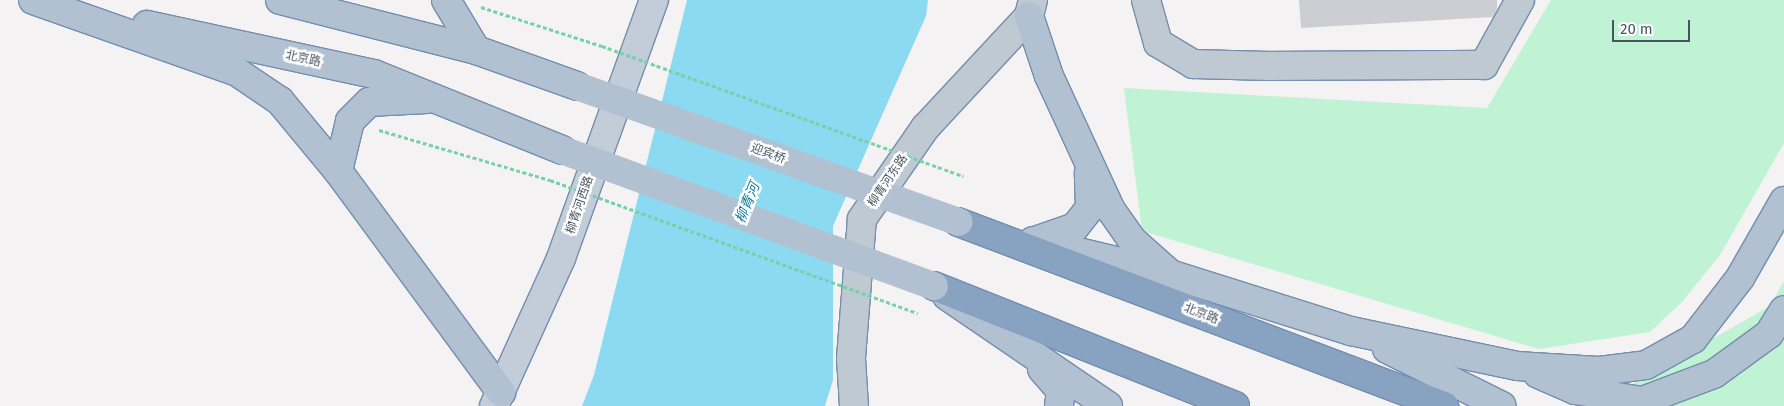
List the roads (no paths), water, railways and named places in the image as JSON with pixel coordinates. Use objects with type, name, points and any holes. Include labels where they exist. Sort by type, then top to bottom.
[{"type":"highway","name":"北京路","points":[[958,222],[1444,406]]},
{"type":"highway","points":[[934,286],[1235,406]]},
{"type":"main road","name":"北京路","points":[[33,0],[374,74],[562,150],[934,286]]},
{"type":"main road","points":[[33,0],[237,72],[280,101],[338,171],[498,399]]},
{"type":"main road","points":[[280,0],[476,50]]},
{"type":"main road","points":[[446,0],[476,50]]},
{"type":"main road","name":"柳青河西路","points":[[498,399],[561,258],[654,0]]},
{"type":"main road","points":[[1031,8],[1049,76],[1089,167],[1111,210],[1134,241],[1170,274]]},
{"type":"main road","name":"迎宾桥","points":[[476,50],[958,222],[1170,274],[1351,331]]},
{"type":"main road","points":[[338,171],[350,121],[369,102],[438,99]]},
{"type":"main road","points":[[1035,241],[1075,227],[1090,208],[1089,167]]},
{"type":"main road","points":[[1351,331],[1517,366],[1599,370],[1646,365],[1692,339],[1740,278],[1784,201]]},
{"type":"main road","points":[[934,286],[1035,360],[1103,405]]},
{"type":"main road","points":[[1517,366],[1575,390],[1642,400],[1714,374],[1769,334],[1784,310]]},
{"type":"main road","points":[[1351,331],[1502,406]]},
{"type":"main road","points":[[1035,360],[1061,391],[1059,406]]},
{"type":"street","points":[[1146,0],[1158,43],[1193,64],[1290,66],[1484,65],[1520,0]]},
{"type":"street","name":"柳青河东路","points":[[854,406],[851,358],[862,219],[924,128],[1031,8]]},
{"type":"water","name":"柳青河","points":[[687,0],[928,0],[926,16],[833,226],[833,380],[825,406],[582,406],[594,375]]}]
